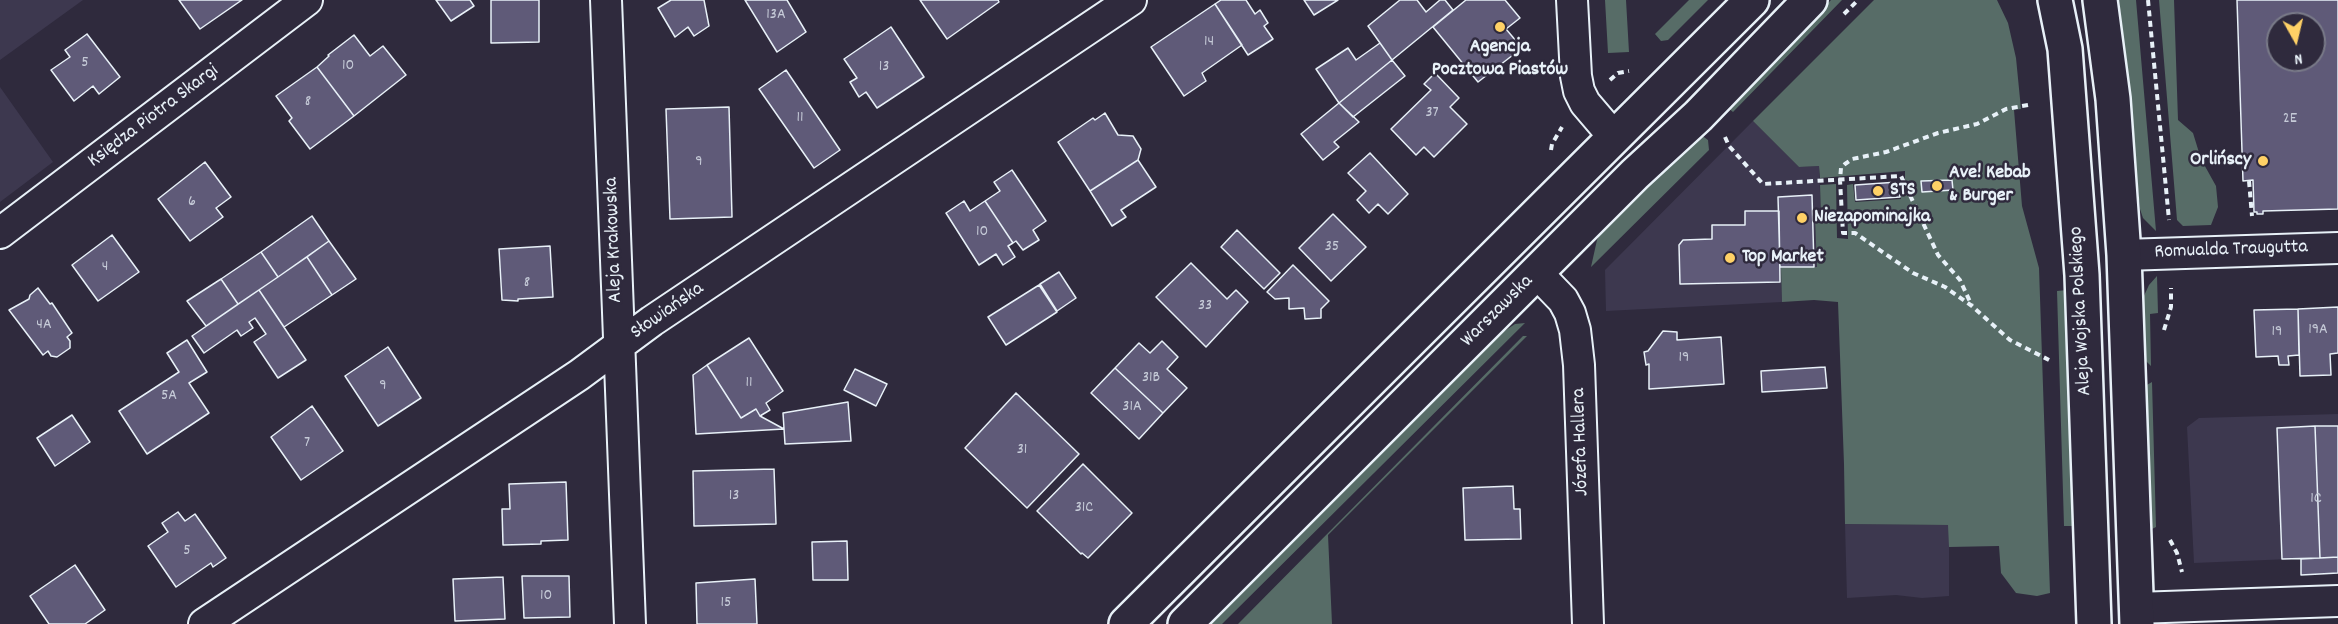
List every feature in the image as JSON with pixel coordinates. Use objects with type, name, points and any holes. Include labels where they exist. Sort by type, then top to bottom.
[{"type":"street","name":"Księdza Piotra Skargi","points":[[0,233],[307,0]]},
{"type":"street","name":"Aleja Krakowska","points":[[606,0],[630,624]]},
{"type":"street","name":"Słowiańska","points":[[204,624],[569,382],[652,321],[1131,0]]},
{"type":"street","points":[[1572,0],[1576,76],[1579,91],[1585,103],[1614,137]]},
{"type":"street","points":[[1126,624],[1752,0]]},
{"type":"street","name":"Warszawska","points":[[1185,624],[1635,174],[1698,116],[1810,0]]},
{"type":"street","points":[[2035,0],[2065,49]]},
{"type":"street","name":"Aleja Wojska Polskiego","points":[[2055,0],[2065,49],[2082,275],[2094,624]]},
{"type":"street","points":[[2100,0],[2113,99],[2124,255],[2136,616],[2338,601]]},
{"type":"street","name":"Romualda Traugutta","points":[[2124,255],[2338,248]]},
{"type":"street","name":"Józefa Hallera","points":[[1537,273],[1563,300],[1575,330],[1579,365],[1588,624]]},
{"type":"path","points":[[2148,0],[2170,231]]},
{"type":"path","points":[[2028,105],[2007,109],[1977,124],[1938,133],[1886,152],[1852,159],[1841,168],[1843,233],[1855,233],[1913,273],[1945,287],[1972,306],[2010,340],[2050,360]]},
{"type":"path","points":[[1724,133],[1729,146],[1763,184],[1901,176],[1938,255],[1960,280],[1972,306]]},
{"type":"path","points":[[2249,180],[2250,213],[2258,223]]},
{"type":"shaded area","points":[[0,0],[83,0],[0,60]]},
{"type":"shaded area","points":[[0,87],[53,162],[0,202]]},
{"type":"shaded area","points":[[1753,121],[1799,167],[1819,166],[1821,219],[1815,219],[1817,267],[1781,268],[1782,302],[1606,311],[1605,270]]},
{"type":"shaded area","points":[[2338,414],[2338,557],[2194,563],[2187,427],[2199,418]]},
{"type":"shaded area","points":[[1845,524],[1949,525],[1949,596],[1922,598],[1896,595],[1847,598]]},
{"type":"green space","points":[[1605,0],[1626,0],[1629,52],[1608,53]]},
{"type":"green space","points":[[1689,0],[1708,0],[1668,40],[1661,41],[1655,34]]},
{"type":"green space","points":[[1831,0],[1842,0],[1733,112],[1728,108]]},
{"type":"green space","points":[[1874,0],[1997,0],[2008,23],[2016,58],[2021,109],[2014,110],[2022,206],[2039,268],[2050,593],[2037,596],[2016,593],[2001,573],[1999,546],[1949,547],[1948,525],[1845,524],[1838,302],[1814,300],[1782,302],[1781,268],[1817,267],[1815,219],[1821,218],[1820,185],[1836,184],[1837,238],[1848,239],[1847,185],[1853,184],[1855,202],[1901,199],[1900,181],[1905,181],[1905,171],[1820,178],[1819,166],[1799,167],[1753,121]]},
{"type":"green space","points":[[2119,0],[2136,0],[2156,231],[2143,218],[2140,209]]},
{"type":"green space","points":[[2159,0],[2174,0],[2178,120],[2193,133],[2201,159],[2216,186],[2218,207],[2211,225],[2183,226],[2177,220]]},
{"type":"green space","points":[[1701,135],[1708,140],[1709,150],[1591,267],[1597,240],[1606,223]]},
{"type":"green space","points":[[2157,276],[2158,313],[2150,314],[2151,366],[2145,360],[2143,298],[2149,285]]},
{"type":"green space","points":[[2067,290],[2074,526],[2064,526],[2057,291]]},
{"type":"green space","points":[[1525,323],[1222,624],[1208,624],[1497,336],[1515,324]]},
{"type":"green space","points":[[1523,336],[1527,336],[1328,535],[1332,624],[1238,624]]},
{"type":"green space","points":[[2152,382],[2156,527],[2150,530],[2145,386]]},
{"type":"building","points":[[179,0],[242,0],[200,29]]},
{"type":"building","points":[[436,0],[470,0],[474,6],[451,21]]},
{"type":"building","points":[[491,0],[539,0],[539,42],[491,43]]},
{"type":"building","points":[[671,0],[704,0],[709,26],[694,36],[688,27],[675,37],[658,8]]},
{"type":"building","points":[[745,0],[787,0],[806,32],[777,52]]},
{"type":"building","points":[[920,0],[998,0],[999,2],[947,39]]},
{"type":"building","points":[[1221,0],[1246,0],[1255,14],[1260,10],[1268,23],[1264,26],[1273,39],[1248,55],[1215,4]]},
{"type":"building","points":[[1304,0],[1338,0],[1314,15]]},
{"type":"building","points":[[1400,0],[1417,0],[1426,12],[1440,0],[1445,0],[1453,10],[1392,60],[1368,26]]},
{"type":"building","points":[[1466,0],[1505,0],[1520,18],[1506,29],[1522,48],[1478,82],[1433,27]]},
{"type":"building","points":[[2237,0],[2338,0],[2338,209],[2263,211],[2263,214],[2257,214],[2254,212],[2253,180],[2243,181]]},
{"type":"building","points":[[1215,4],[1242,45],[1202,73],[1206,81],[1184,96],[1151,47]]},
{"type":"building","points":[[891,27],[924,77],[877,108],[866,92],[859,97],[850,82],[857,78],[844,59]]},
{"type":"building","points":[[87,34],[120,77],[99,94],[93,86],[74,101],[51,70],[70,57],[65,50]]},
{"type":"building","points":[[354,35],[370,56],[383,46],[406,75],[354,116],[317,67],[328,55]]},
{"type":"building","points":[[1380,43],[1392,60],[1339,103],[1316,69],[1348,48],[1356,60]]},
{"type":"building","points":[[1392,60],[1405,76],[1353,117],[1339,103]]},
{"type":"building","points":[[317,67],[354,116],[310,149],[289,121],[292,118],[276,96]]},
{"type":"building","points":[[786,70],[840,150],[814,168],[759,89]]},
{"type":"building","points":[[1435,73],[1459,98],[1450,107],[1467,124],[1434,157],[1424,147],[1416,155],[1391,129],[1431,90],[1424,84]]},
{"type":"building","points":[[1339,103],[1359,122],[1334,142],[1339,147],[1323,160],[1301,134]]},
{"type":"building","points":[[729,107],[732,217],[670,219],[666,109]]},
{"type":"building","points":[[1105,113],[1118,135],[1133,136],[1141,149],[1138,160],[1090,191],[1058,142],[1093,118],[1095,120]]},
{"type":"building","points":[[1370,153],[1408,194],[1388,214],[1378,204],[1369,213],[1357,200],[1366,191],[1348,173]]},
{"type":"building","points":[[1138,160],[1156,187],[1121,210],[1126,217],[1112,226],[1090,191]]},
{"type":"building","points":[[205,162],[231,197],[216,208],[223,217],[190,241],[158,199]]},
{"type":"building","points":[[1012,170],[1046,221],[1033,230],[1039,240],[1023,250],[1016,241],[1013,243],[985,201],[1000,191],[994,182]]},
{"type":"building","name":"Ave! Kebab & Burger","points":[[1952,180],[1953,190],[1922,192],[1921,181]]},
{"type":"building","name":"STS","points":[[1898,182],[1900,197],[1856,200],[1855,185]]},
{"type":"building","points":[[1812,195],[1814,267],[1780,267],[1778,197]]},
{"type":"building","points":[[964,201],[970,211],[985,201],[1013,243],[1008,246],[1015,257],[1003,265],[996,254],[979,265],[946,213]]},
{"type":"building","points":[[1745,211],[1779,211],[1780,282],[1680,284],[1679,245],[1683,240],[1712,239],[1712,225],[1745,225]]},
{"type":"building","points":[[1333,214],[1366,247],[1331,281],[1299,248]]},
{"type":"building","points":[[312,216],[329,241],[278,277],[261,252]]},
{"type":"building","points":[[1237,230],[1280,273],[1264,289],[1221,247]]},
{"type":"building","points":[[112,235],[139,272],[98,301],[72,265]]},
{"type":"building","points":[[329,241],[356,279],[332,295],[307,257]]},
{"type":"building","points":[[550,246],[553,297],[518,299],[518,301],[502,300],[499,249]]},
{"type":"building","points":[[261,252],[278,277],[238,304],[221,279]]},
{"type":"building","points":[[307,257],[332,295],[284,327],[259,290]]},
{"type":"building","points":[[1191,263],[1227,299],[1236,290],[1248,302],[1206,347],[1156,297]]},
{"type":"building","points":[[1293,265],[1329,301],[1321,309],[1321,318],[1305,319],[1304,308],[1289,309],[1289,298],[1275,299],[1267,292]]},
{"type":"building","points":[[1059,272],[1076,298],[1057,311],[1040,284]]},
{"type":"building","points":[[221,279],[238,304],[206,326],[187,301]]},
{"type":"building","points":[[1039,285],[1057,312],[1006,345],[988,317]]},
{"type":"building","points":[[38,288],[50,304],[52,303],[72,333],[67,337],[70,341],[70,348],[57,357],[51,356],[48,351],[43,355],[9,310],[29,299]]},
{"type":"building","points":[[259,290],[306,360],[278,378],[254,342],[266,334],[255,318],[249,322],[253,328],[241,336],[237,330],[204,353],[192,336]]},
{"type":"building","points":[[2338,307],[2338,353],[2330,354],[2331,375],[2300,376],[2298,309]]},
{"type":"building","points":[[2298,309],[2299,355],[2288,356],[2289,365],[2279,365],[2278,356],[2256,357],[2254,310]]},
{"type":"building","points":[[1663,331],[1677,332],[1677,340],[1721,337],[1724,384],[1649,389],[1649,364],[1646,365],[1644,352],[1648,351]]},
{"type":"building","points":[[749,338],[783,391],[766,403],[770,410],[760,416],[756,409],[741,418],[707,365]]},
{"type":"building","points":[[187,340],[207,372],[189,383],[209,413],[147,454],[119,411],[179,372],[167,353]]},
{"type":"building","points":[[1162,341],[1178,357],[1167,369],[1187,388],[1163,413],[1115,368],[1139,343],[1150,353]]},
{"type":"building","points":[[388,347],[421,398],[378,426],[345,376]]},
{"type":"building","points":[[707,365],[741,418],[756,409],[760,416],[784,429],[696,434],[693,375]]},
{"type":"building","points":[[1825,367],[1827,388],[1762,392],[1761,371]]},
{"type":"building","points":[[1115,368],[1163,413],[1139,439],[1091,393]]},
{"type":"building","points":[[855,369],[887,384],[876,406],[844,390]]},
{"type":"building","points":[[1016,393],[1079,454],[1027,508],[965,448]]},
{"type":"building","points":[[848,402],[851,441],[785,444],[783,413]]},
{"type":"building","points":[[312,406],[343,451],[301,480],[271,437]]},
{"type":"building","points":[[72,415],[90,442],[55,466],[37,438]]},
{"type":"building","points":[[2315,426],[2338,426],[2338,557],[2320,558]]},
{"type":"building","points":[[2315,426],[2320,558],[2282,559],[2277,428]]},
{"type":"building","points":[[1083,464],[1132,513],[1088,558],[1081,554],[1037,511]]},
{"type":"building","points":[[774,469],[776,524],[694,526],[693,471]]},
{"type":"building","points":[[566,482],[568,540],[541,541],[541,544],[503,545],[502,509],[510,509],[509,484]]},
{"type":"building","points":[[1513,486],[1514,509],[1520,509],[1521,539],[1465,540],[1463,488]]},
{"type":"building","points":[[178,512],[185,521],[195,514],[226,558],[213,567],[211,563],[176,587],[148,546],[168,532],[162,523]]},
{"type":"building","points":[[847,541],[848,580],[813,580],[812,542]]},
{"type":"building","points":[[2338,557],[2338,573],[2301,575],[2301,559]]},
{"type":"building","points":[[75,565],[105,610],[85,624],[49,624],[30,596]]},
{"type":"building","points":[[522,576],[569,576],[570,617],[524,618]]},
{"type":"building","points":[[503,577],[505,619],[455,621],[453,579]]},
{"type":"building","points":[[755,579],[757,624],[697,624],[696,583]]},
{"type":"place","name":"Agencja Pocztowa Piastów","points":[[1500,27]]},
{"type":"place","name":"Orlińscy","points":[[2263,161]]},
{"type":"place","name":"Ave! Kebab & Burger","points":[[1937,186]]},
{"type":"place","name":"STS","points":[[1878,191]]},
{"type":"place","name":"Niezapominajka","points":[[1802,218]]},
{"type":"place","name":"Top Market","points":[[1730,258]]}]
